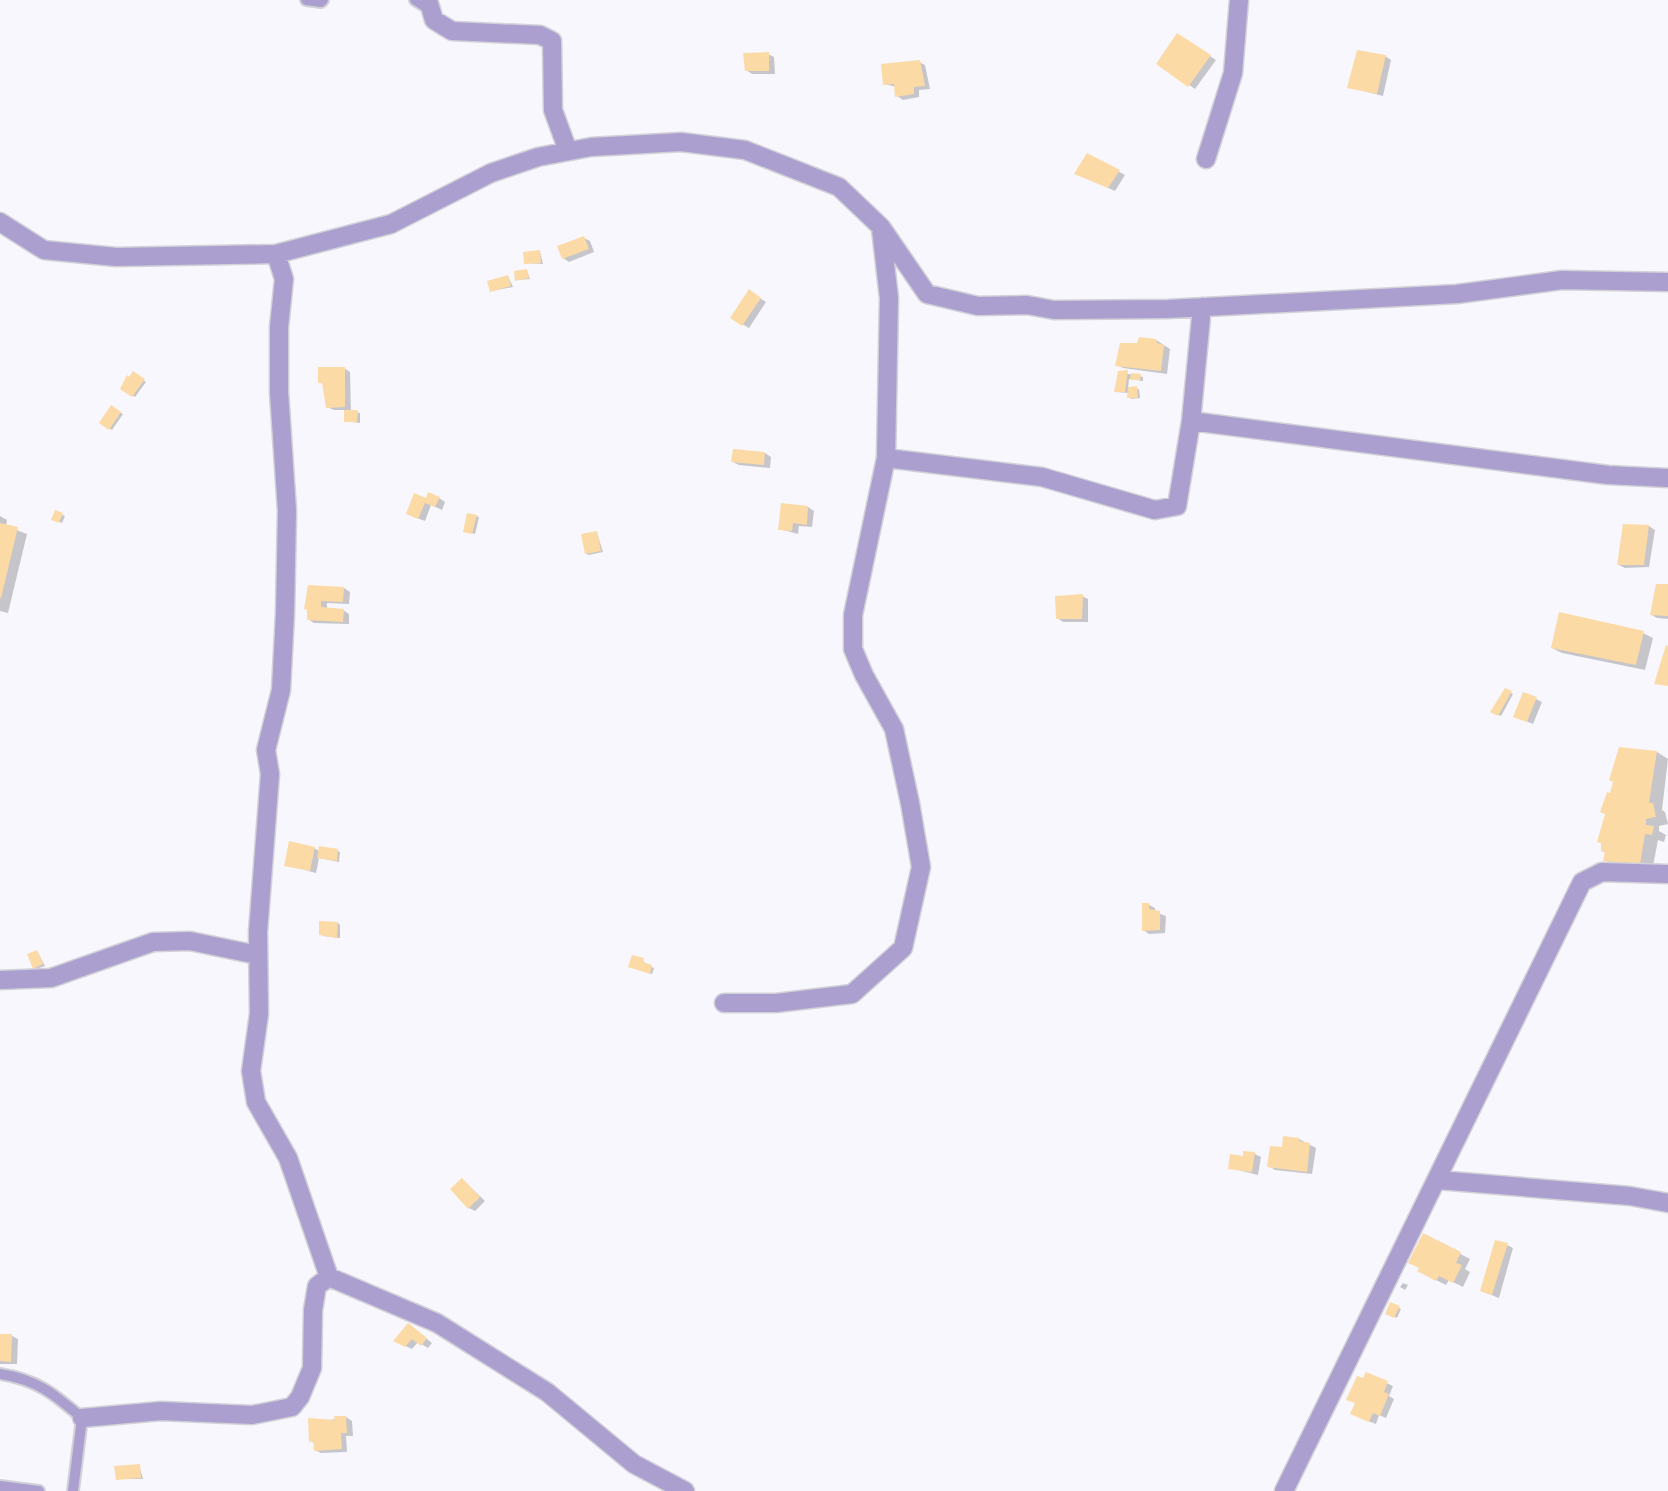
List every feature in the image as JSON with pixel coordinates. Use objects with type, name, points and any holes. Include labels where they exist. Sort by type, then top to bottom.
[{"type":"street","points":[[1206,159],[1233,73],[1239,0]]},
{"type":"street","points":[[425,3],[434,20],[452,31],[540,34],[552,40],[553,110],[568,151]]},
{"type":"street","points":[[0,222],[44,250],[116,257],[276,254],[390,224],[490,173],[538,157],[591,147],[681,142],[745,150],[839,187],[881,227],[927,294],[978,306],[1027,305],[1054,310],[1202,307],[1456,294],[1562,280],[1668,282]]},
{"type":"street","points":[[724,1003],[776,1003],[852,994],[903,948],[921,867],[894,729],[864,675],[854,649],[853,615],[886,458],[889,298],[881,227]]},
{"type":"street","points":[[276,254],[284,279],[279,327],[279,392],[287,511],[285,613],[280,690],[266,750],[270,774],[257,955],[259,1014],[251,1071],[256,1102],[288,1158],[328,1277],[437,1323],[547,1392],[634,1464],[685,1491]]},
{"type":"street","points":[[886,458],[1042,477],[1155,510],[1177,506],[1191,421],[1202,307]]},
{"type":"street","points":[[1191,421],[1608,475],[1668,478]]},
{"type":"street","points":[[1284,1491],[1582,882],[1602,872],[1668,874]]},
{"type":"street","points":[[0,980],[51,978],[153,942],[190,941],[257,955]]},
{"type":"street","points":[[1438,1180],[1630,1196],[1668,1203]]},
{"type":"street","points":[[82,1418],[161,1411],[252,1415],[292,1407],[300,1397],[312,1368],[317,1286],[328,1277]]},
{"type":"lane","points":[[306,0],[321,2],[323,0]]},
{"type":"lane","points":[[0,1374],[23,1377],[47,1388],[82,1418],[73,1491]]},
{"type":"lane","points":[[0,1486],[39,1491]]},
{"type":"building","points":[[1177,33],[1211,55],[1188,87],[1156,64]]},
{"type":"building","points":[[1357,50],[1386,55],[1377,94],[1347,88]]},
{"type":"building","points":[[769,52],[769,71],[745,71],[743,53]]},
{"type":"building","points":[[920,60],[925,86],[914,87],[914,94],[895,97],[894,84],[883,85],[881,64]]},
{"type":"building","points":[[1087,153],[1120,170],[1108,188],[1074,174]]},
{"type":"building","points":[[584,236],[589,249],[562,259],[557,246]]},
{"type":"building","points":[[540,250],[541,263],[524,264],[523,252]]},
{"type":"building","points":[[527,269],[529,278],[515,281],[514,271]]},
{"type":"building","points":[[508,275],[511,286],[490,292],[487,281]]},
{"type":"building","points":[[749,289],[761,298],[742,326],[730,318]]},
{"type":"building","points":[[1139,337],[1156,339],[1157,343],[1164,345],[1161,371],[1115,366],[1120,343],[1137,343]]},
{"type":"building","points":[[318,367],[345,367],[345,407],[326,408],[322,383],[318,383]]},
{"type":"building","points":[[1128,370],[1125,392],[1114,392],[1118,371]]},
{"type":"building","points":[[133,371],[145,379],[132,397],[120,389],[127,375],[129,377]]},
{"type":"building","points":[[1131,373],[1141,374],[1140,380],[1130,380]]},
{"type":"building","points":[[1137,386],[1138,398],[1127,398],[1128,387]]},
{"type":"building","points":[[111,405],[121,412],[109,430],[99,423]]},
{"type":"building","points":[[344,410],[358,410],[357,422],[344,422]]},
{"type":"building","points":[[733,449],[765,452],[764,465],[731,462]]},
{"type":"building","points":[[428,492],[440,497],[435,507],[425,503],[418,519],[406,514],[414,493],[426,498]]},
{"type":"building","points":[[781,503],[808,506],[807,525],[793,523],[792,531],[778,530]]},
{"type":"building","points":[[55,510],[63,513],[59,523],[51,520]]},
{"type":"building","points":[[467,513],[477,515],[472,534],[463,532]]},
{"type":"building","points":[[0,523],[18,527],[1,598],[0,598]]},
{"type":"building","points":[[1623,524],[1649,525],[1644,565],[1617,565]]},
{"type":"building","points":[[597,531],[601,551],[585,554],[581,534]]},
{"type":"building","points":[[1656,584],[1668,584],[1668,616],[1650,615]]},
{"type":"building","points":[[308,585],[344,587],[343,602],[321,601],[321,607],[344,609],[343,622],[307,620],[307,610],[304,609]]},
{"type":"building","points":[[1083,594],[1082,619],[1056,619],[1055,596]]},
{"type":"building","points":[[1559,612],[1644,631],[1636,665],[1551,648]]},
{"type":"building","points":[[1666,645],[1668,646],[1668,686],[1654,684]]},
{"type":"building","points":[[1505,688],[1512,691],[1498,716],[1490,712]]},
{"type":"building","points":[[1523,692],[1537,697],[1527,722],[1513,717]]},
{"type":"building","points":[[1619,747],[1657,751],[1649,803],[1653,803],[1656,817],[1646,819],[1646,825],[1654,826],[1652,835],[1645,834],[1640,865],[1603,861],[1605,852],[1601,851],[1601,843],[1597,842],[1605,814],[1600,812],[1607,792],[1610,793],[1613,782],[1609,780]]},
{"type":"building","points":[[289,841],[315,847],[310,871],[284,866]]},
{"type":"building","points":[[319,846],[338,849],[337,861],[317,858]]},
{"type":"building","points":[[1142,903],[1149,903],[1149,909],[1160,911],[1160,930],[1142,931]]},
{"type":"building","points":[[319,921],[338,922],[337,938],[319,935]]},
{"type":"building","points":[[37,950],[43,964],[33,969],[27,954]]},
{"type":"building","points":[[632,955],[644,958],[643,962],[652,965],[650,974],[628,967]]},
{"type":"building","points":[[1283,1136],[1299,1138],[1299,1141],[1310,1143],[1307,1172],[1267,1167],[1270,1146],[1282,1147]]},
{"type":"building","points":[[1243,1151],[1255,1152],[1252,1172],[1228,1169],[1230,1154],[1243,1156]]},
{"type":"building","points":[[462,1178],[480,1197],[468,1209],[450,1189]]},
{"type":"building","points":[[1423,1233],[1461,1252],[1456,1263],[1462,1265],[1453,1283],[1439,1276],[1436,1281],[1417,1271],[1419,1268],[1408,1263]]},
{"type":"building","points":[[1495,1240],[1508,1243],[1492,1295],[1480,1291]]},
{"type":"building","points":[[1390,1302],[1400,1306],[1394,1318],[1385,1314]]},
{"type":"building","points":[[408,1323],[427,1338],[421,1346],[412,1339],[405,1347],[393,1341]]},
{"type":"building","points":[[0,1334],[12,1334],[11,1362],[0,1361]]},
{"type":"building","points":[[1366,1372],[1388,1381],[1384,1392],[1389,1394],[1380,1416],[1373,1413],[1369,1422],[1350,1414],[1355,1403],[1346,1400],[1357,1376],[1363,1378]]},
{"type":"building","points":[[334,1416],[346,1416],[347,1433],[341,1433],[342,1449],[314,1451],[313,1441],[309,1442],[308,1418],[335,1420]]},
{"type":"building","points":[[140,1464],[141,1478],[116,1480],[114,1466]]}]
